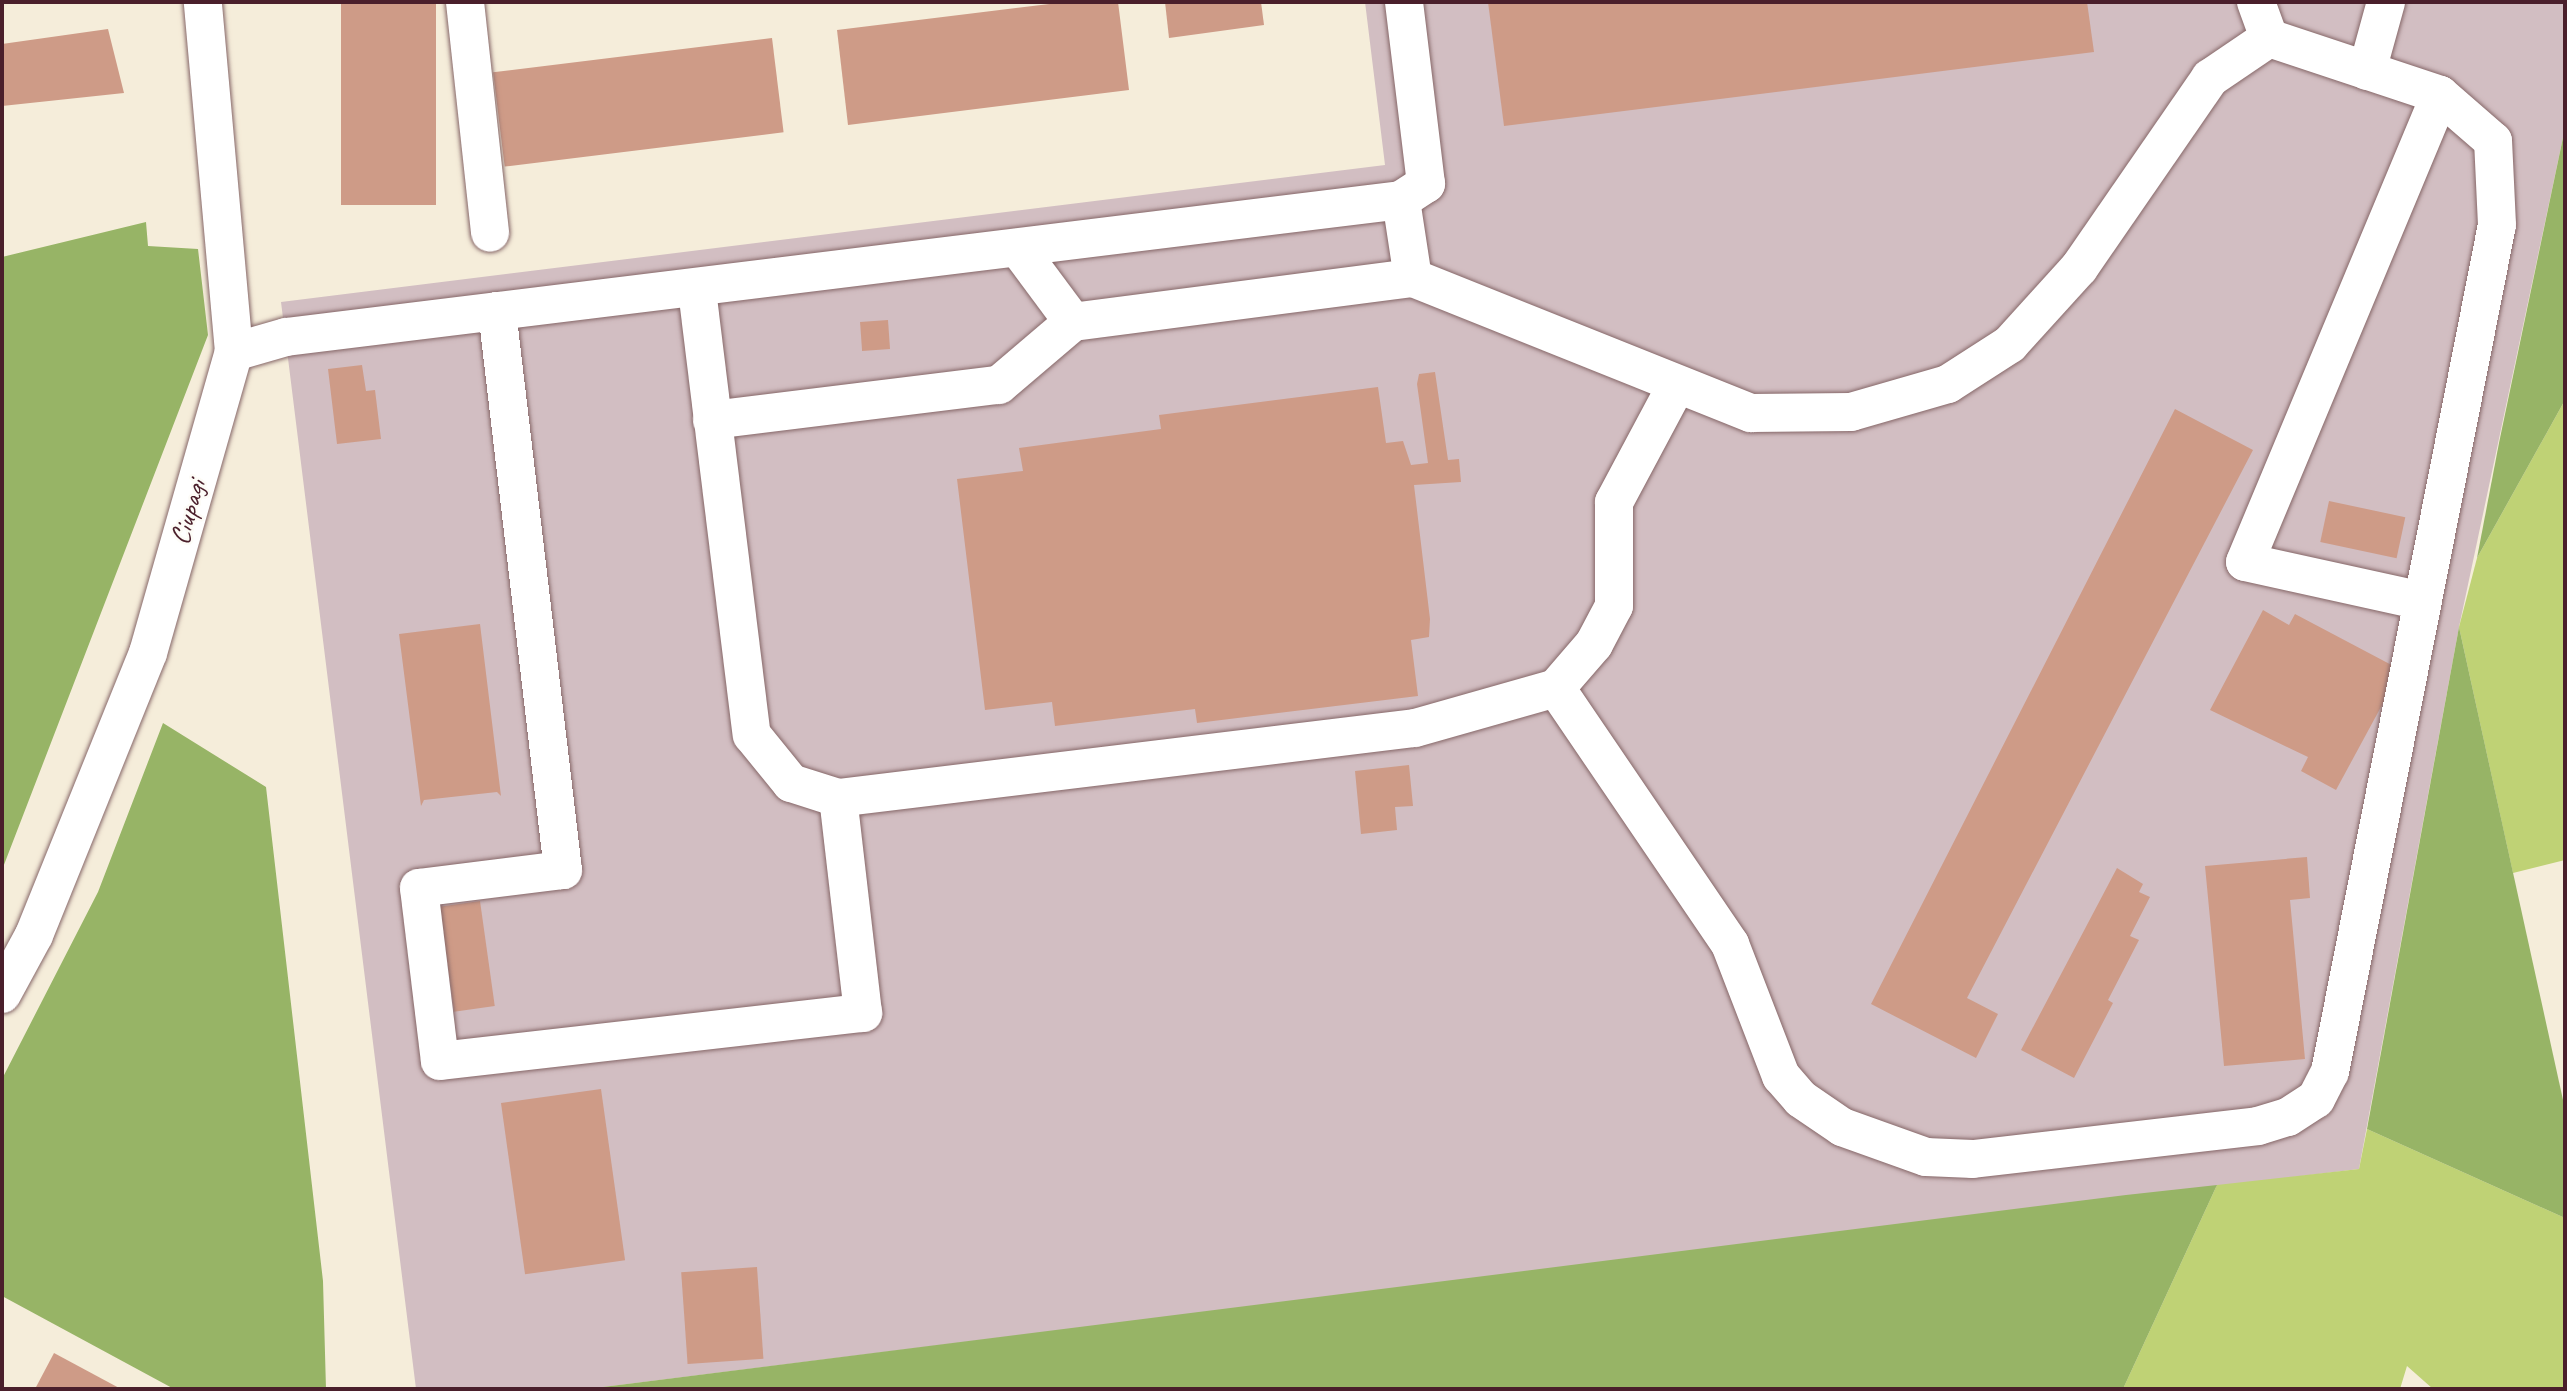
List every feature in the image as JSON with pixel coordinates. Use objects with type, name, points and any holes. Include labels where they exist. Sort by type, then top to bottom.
[{"type":"street","name":"Ciupagi","points":[[2,994],[34,935],[148,653],[233,352],[203,2]]},
{"type":"street","points":[[465,2],[490,233]]},
{"type":"street","points":[[233,352],[286,337],[696,290],[1401,200],[1426,184],[1404,2]]},
{"type":"street","points":[[2256,2],[2269,38]]},
{"type":"street","points":[[2367,71],[2386,2]]},
{"type":"street","points":[[1556,688],[1730,944],[1766,1045],[1801,1099],[1891,1150],[1973,1159],[2258,1126],[2316,1099],[2330,1072],[2497,225],[2493,141],[2440,95],[2269,38]]},
{"type":"street","points":[[712,420],[999,385],[1073,322],[1413,278],[1676,386],[1751,413],[1851,412],[1948,384],[2010,344],[2079,268],[2210,78],[2269,38]]},
{"type":"street","points":[[2422,601],[2245,562],[2440,95]]},
{"type":"street","points":[[1401,200],[1413,278]]},
{"type":"street","points":[[1018,248],[1073,322]]},
{"type":"street","points":[[696,290],[752,735],[791,783],[838,799],[1415,729],[1556,688],[1594,644],[1614,606],[1614,502],[1676,386]]},
{"type":"street","points":[[497,311],[563,870],[419,888],[440,1061],[863,1013],[838,799]]},
{"type":"shaded area","points":[[1365,2],[2565,2],[2565,128],[2459,627],[2359,1169],[587,1389],[416,1389],[281,302],[1385,165]]},
{"type":"green space","points":[[2565,128],[2565,400],[2477,558],[2499,443]]},
{"type":"green space","points":[[146,222],[148,246],[198,249],[208,335],[2,870],[2,257]]},
{"type":"green space","points":[[2565,400],[2565,860],[2513,873],[2459,627],[2477,558]]},
{"type":"green space","points":[[2459,627],[2565,1109],[2565,1218],[2367,1129]]},
{"type":"green space","points":[[163,723],[266,787],[323,1281],[326,1389],[174,1389],[2,1296],[2,1079],[98,892]]},
{"type":"green space","points":[[2367,1129],[2565,1218],[2565,1389],[2433,1389],[2407,1366],[2400,1389],[2123,1389],[2217,1185],[2359,1169]]},
{"type":"green space","points":[[2217,1185],[2123,1389],[587,1389],[2126,1195]]},
{"type":"building","points":[[341,2],[436,2],[436,205],[341,205]]},
{"type":"building","points":[[1066,2],[1118,2],[1129,90],[848,125],[837,30]]},
{"type":"building","points":[[1165,2],[1261,2],[1264,25],[1169,38]]},
{"type":"building","points":[[1488,2],[2087,2],[2094,52],[1504,126]]},
{"type":"building","points":[[108,29],[124,93],[2,106],[2,44]]},
{"type":"building","points":[[772,38],[784,132],[505,167],[493,72]]},
{"type":"building","points":[[888,320],[890,349],[862,351],[860,322]]},
{"type":"building","points":[[362,365],[366,391],[375,390],[381,439],[337,444],[328,369]]},
{"type":"building","points":[[1435,372],[1448,460],[1459,459],[1461,482],[1414,485],[1430,619],[1429,637],[1411,640],[1418,696],[1197,723],[1195,709],[1055,726],[1052,702],[985,710],[957,479],[1023,471],[1019,448],[1161,429],[1159,415],[1378,387],[1386,443],[1403,441],[1411,465],[1428,463],[1417,384],[1419,374]]},
{"type":"building","points":[[2175,409],[2253,450],[1967,998],[1998,1014],[1976,1058],[1871,1004]]},
{"type":"building","points":[[2329,501],[2405,517],[2397,558],[2320,542]]},
{"type":"building","points":[[2263,610],[2289,625],[2295,614],[2401,670],[2336,790],[2301,771],[2308,757],[2210,710]]},
{"type":"building","points":[[480,624],[501,796],[497,792],[424,800],[421,806],[399,634]]},
{"type":"building","points":[[1409,765],[1413,806],[1395,807],[1397,830],[1361,834],[1355,771]]},
{"type":"building","points":[[2307,857],[2310,898],[2290,900],[2305,1059],[2224,1066],[2205,866]]},
{"type":"building","points":[[2117,868],[2143,884],[2139,892],[2150,897],[2130,936],[2139,940],[2108,1000],[2113,1003],[2074,1078],[2021,1050]]},
{"type":"building","points":[[480,901],[495,1006],[454,1012],[439,907]]},
{"type":"building","points":[[601,1089],[625,1260],[525,1274],[501,1103]]},
{"type":"building","points":[[757,1267],[763,1359],[688,1364],[681,1272]]},
{"type":"building","points":[[54,1353],[121,1389],[35,1389]]}]
